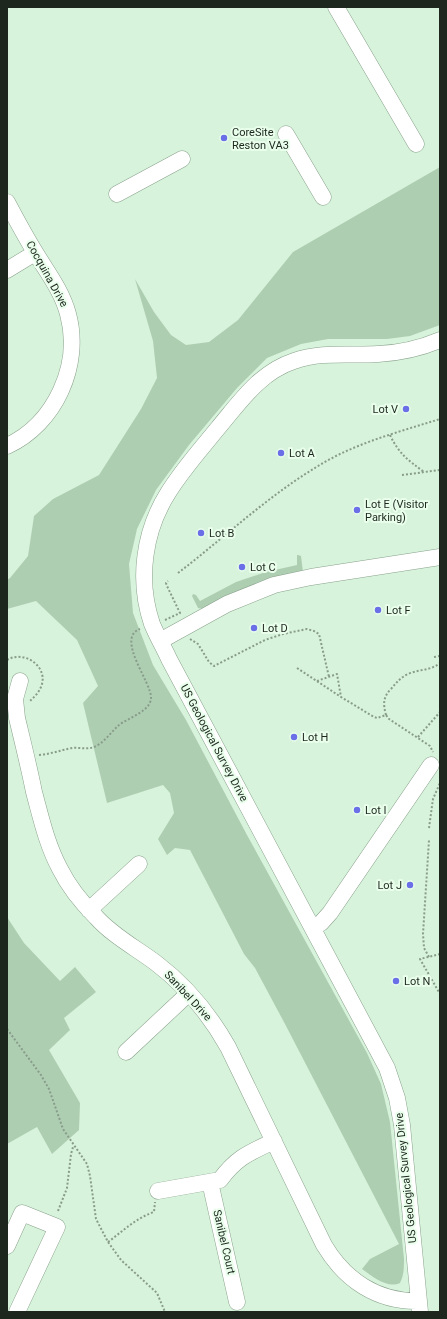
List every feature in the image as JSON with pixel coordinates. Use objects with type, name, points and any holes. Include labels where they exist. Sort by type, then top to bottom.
[{"type":"street","points":[[336,7],[416,144]]},
{"type":"street","points":[[286,134],[323,197]]},
{"type":"street","points":[[117,194],[182,159]]},
{"type":"street","name":"Cocquina Drive","points":[[7,202],[35,253],[63,298],[68,313],[71,338],[70,359],[63,387],[51,409],[27,434],[7,446]]},
{"type":"street","points":[[7,270],[35,253]]},
{"type":"street","name":"US Geological Survey Drive","points":[[419,1307],[404,1138],[397,1098],[387,1068],[160,641],[157,623],[146,599],[144,568],[148,543],[158,511],[168,493],[177,479],[252,388],[276,370],[293,361],[303,358],[322,354],[378,354],[397,352],[423,346],[440,340]]},
{"type":"street","points":[[160,641],[226,604],[274,585],[311,577],[440,557]]},
{"type":"street","name":"Sanibel Drive","points":[[20,681],[16,693],[15,706],[26,758],[49,844],[59,868],[66,880],[89,910],[112,932],[164,970],[189,993],[205,1012],[220,1034],[324,1245],[336,1264],[351,1278],[375,1292],[419,1307]]},
{"type":"street","points":[[313,928],[330,913],[433,762]]},
{"type":"street","points":[[89,910],[140,864]]},
{"type":"street","points":[[126,1052],[189,993]]},
{"type":"street","points":[[158,1191],[220,1180],[232,1164],[274,1141]]},
{"type":"street","name":"Sanibel Court","points":[[210,1182],[237,1302]]},
{"type":"street","points":[[7,1246],[22,1213],[57,1227],[17,1312]]},
{"type":"path","points":[[178,573],[289,484],[336,456],[390,435],[440,419]]},
{"type":"path","points":[[390,435],[396,448],[424,472]]},
{"type":"path","points":[[402,476],[440,470]]},
{"type":"path","points":[[26,758],[71,748],[94,747],[119,725],[147,707],[150,703],[151,696],[135,658],[131,638],[137,631],[167,620],[180,613],[166,586],[168,581]]},
{"type":"path","points":[[187,636],[198,644],[209,662],[214,666],[265,640],[283,634],[307,629],[314,631],[319,634],[329,677]]},
{"type":"path","points":[[434,657],[440,656]]},
{"type":"path","points":[[433,762],[430,746],[389,720],[386,715],[384,701],[386,695],[399,680],[409,674],[434,668],[440,663]]},
{"type":"path","points":[[297,668],[374,717],[377,718],[386,715]]},
{"type":"path","points":[[317,681],[337,674],[341,697]]},
{"type":"path","points":[[418,737],[440,712]]},
{"type":"path","points":[[430,828],[433,799],[440,782]]},
{"type":"path","points":[[429,840],[423,934],[424,948],[429,957]]},
{"type":"path","points":[[440,954],[420,960],[440,994]]},
{"type":"path","points":[[7,1029],[20,1045],[45,1082],[58,1119],[84,1160],[88,1169],[96,1219],[108,1242],[121,1260],[157,1293],[165,1312]]},
{"type":"path","points":[[58,1211],[67,1188],[71,1154],[74,1146]]},
{"type":"path","points":[[108,1242],[130,1225],[154,1212],[153,1207],[158,1191]]},
{"type":"green space","points":[[440,167],[440,325],[410,336],[387,339],[328,339],[301,344],[267,358],[237,388],[189,445],[156,490],[137,529],[129,564],[133,613],[153,665],[186,720],[247,835],[367,1053],[381,1084],[390,1122],[404,1259],[403,1274],[400,1283],[390,1284],[380,1281],[362,1269],[370,1259],[399,1244],[285,1024],[255,968],[244,954],[190,850],[175,848],[167,855],[158,839],[174,813],[170,793],[163,785],[107,803],[83,703],[98,686],[77,640],[36,601],[7,609],[7,580],[28,556],[34,516],[53,499],[99,475],[141,409],[157,378],[153,341],[135,279],[154,312],[171,335],[186,345],[209,342],[238,320],[293,252]]},
{"type":"green space","points":[[297,555],[301,556],[303,572],[203,609],[198,608],[192,596],[193,594],[196,595],[200,601],[236,582],[266,572],[297,565]]},
{"type":"green space","points":[[7,917],[24,943],[60,981],[75,967],[96,992],[64,1018],[70,1030],[49,1050],[80,1103],[79,1130],[52,1154],[37,1127],[7,1144]]},
{"type":"place","name":"CoreSite Reston VA3","points":[[224,138]]},
{"type":"place","name":"Lot V","points":[[406,409]]},
{"type":"place","name":"Lot A","points":[[281,453]]},
{"type":"place","name":"Lot E (Visitor Parking)","points":[[357,510]]},
{"type":"place","name":"Lot B","points":[[201,533]]},
{"type":"place","name":"Lot C","points":[[242,567]]},
{"type":"place","name":"Lot F","points":[[378,610]]},
{"type":"place","name":"Lot D","points":[[254,628]]},
{"type":"place","name":"Lot H","points":[[294,737]]},
{"type":"place","name":"Lot I","points":[[357,810]]},
{"type":"place","name":"Lot J","points":[[410,885]]},
{"type":"place","name":"Lot N","points":[[396,981]]}]
